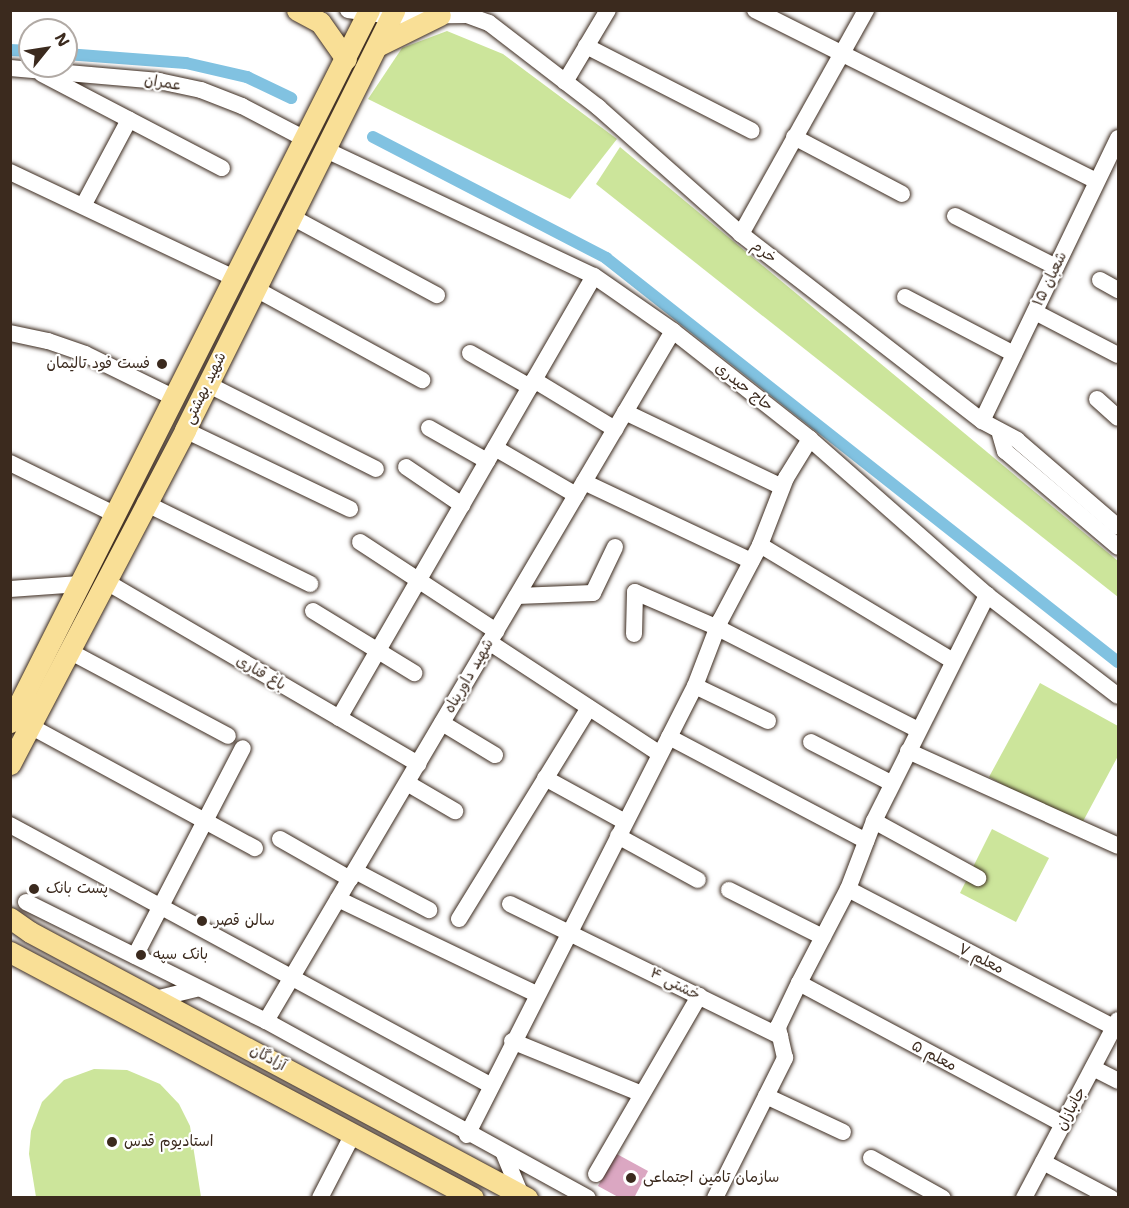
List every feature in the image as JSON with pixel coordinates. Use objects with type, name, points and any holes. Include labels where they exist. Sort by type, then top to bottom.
[{"type":"main road","points":[[297,10],[320,22],[346,59]]},
{"type":"main road","name":"شهید بهشتی","points":[[10,764],[20,724],[80,584],[346,59],[362,11]]},
{"type":"main road","name":"شهید بهشتی","points":[[20,724],[69,651],[185,430],[393,13]]},
{"type":"main road","points":[[377,46],[440,15]]},
{"type":"main road","name":"آزادگان","points":[[10,918],[30,932],[524,1196]]},
{"type":"main road","name":"آزادگان","points":[[12,954],[473,1197]]},
{"type":"street","name":"خرم","points":[[481,10],[741,234],[982,421],[1000,434],[1017,440],[1119,527]]},
{"type":"street","points":[[565,82],[608,10]]},
{"type":"street","points":[[755,10],[1097,181]]},
{"type":"street","points":[[741,234],[866,10]]},
{"type":"street","name":"خرم","points":[[362,11],[467,15],[489,23],[537,58]]},
{"type":"street","points":[[586,46],[752,131]]},
{"type":"street","name":"عمران","points":[[78,74],[159,81],[201,90],[242,106],[305,139]]},
{"type":"street","points":[[50,78],[222,168]]},
{"type":"street","points":[[83,206],[129,120]]},
{"type":"street","points":[[794,137],[903,194]]},
{"type":"street","name":"۱۵ شعبان","points":[[982,421],[1119,138]]},
{"type":"street","name":"حاج حیدری","points":[[324,149],[594,276],[673,331],[810,439],[987,595],[1119,696]]},
{"type":"street","points":[[10,172],[234,278]]},
{"type":"street","points":[[290,216],[437,295]]},
{"type":"street","points":[[955,216],[1056,267]]},
{"type":"street","points":[[339,718],[594,276]]},
{"type":"street","points":[[1100,280],[1119,290]]},
{"type":"street","points":[[254,288],[422,380]]},
{"type":"street","points":[[905,297],[1014,354]]},
{"type":"street","points":[[1035,312],[1119,356]]},
{"type":"street","name":"شهید داورپناه","points":[[266,1021],[673,331]]},
{"type":"street","points":[[10,333],[48,341],[85,354],[175,398]]},
{"type":"street","points":[[470,353],[615,429]]},
{"type":"street","points":[[207,384],[376,469]]},
{"type":"street","points":[[1097,399],[1119,418]]},
{"type":"street","points":[[625,412],[782,487]]},
{"type":"street","points":[[429,428],[580,488],[751,561]]},
{"type":"street","points":[[185,430],[350,509]]},
{"type":"street","name":"خرم","points":[[1000,434],[1005,451],[1119,547]]},
{"type":"street","points":[[467,1135],[512,1041],[695,686],[718,628],[760,545],[782,487],[810,439]]},
{"type":"street","points":[[10,463],[116,514]]},
{"type":"street","points":[[406,467],[462,505]]},
{"type":"street","points":[[145,503],[310,584]]},
{"type":"street","points":[[360,542],[418,580],[589,708],[660,754]]},
{"type":"street","points":[[760,545],[953,661]]},
{"type":"street","points":[[517,596],[593,592],[615,547]]},
{"type":"street","name":"باغ قناری","points":[[105,581],[418,764]]},
{"type":"street","points":[[10,589],[80,584]]},
{"type":"street","points":[[634,634],[635,592],[718,628],[918,730]]},
{"type":"street","points":[[716,1197],[785,1058],[778,1027],[802,985],[823,937],[848,890],[891,783],[987,595]]},
{"type":"street","points":[[314,611],[414,673]]},
{"type":"street","points":[[69,651],[228,736]]},
{"type":"street","points":[[695,686],[768,721]]},
{"type":"street","points":[[459,919],[589,708]]},
{"type":"street","points":[[442,723],[495,755]]},
{"type":"street","points":[[20,724],[206,820],[255,848]]},
{"type":"street","points":[[669,737],[866,841]]},
{"type":"street","points":[[811,742],[891,783]]},
{"type":"street","points":[[135,956],[243,748]]},
{"type":"street","points":[[908,751],[1119,846]]},
{"type":"street","points":[[545,778],[698,880]]},
{"type":"street","points":[[407,783],[455,811]]},
{"type":"street","points":[[874,821],[978,878]]},
{"type":"street","points":[[10,825],[162,905],[490,1085]]},
{"type":"street","points":[[280,840],[429,910]]},
{"type":"street","points":[[729,890],[823,937]]},
{"type":"street","name":"معلم ۷","points":[[848,890],[1117,1024]]},
{"type":"street","points":[[338,899],[536,994]]},
{"type":"street","points":[[26,902],[196,989],[266,1021],[467,1135],[588,1197]]},
{"type":"street","name":"خشتی ۴","points":[[510,904],[780,1036]]},
{"type":"street","name":"معلم ۵","points":[[802,985],[1063,1124]]},
{"type":"street","points":[[155,999],[196,989]]},
{"type":"street","points":[[596,1174],[699,996]]},
{"type":"street","name":"جانبازان","points":[[1024,1197],[1117,1024]]},
{"type":"street","points":[[512,1041],[642,1094]]},
{"type":"street","points":[[1093,1068],[1119,1081]]},
{"type":"street","points":[[766,1096],[843,1132]]},
{"type":"street","points":[[320,1197],[353,1134]]},
{"type":"street","points":[[504,1154],[524,1196]]},
{"type":"street","points":[[871,1158],[943,1197]]},
{"type":"street","points":[[1043,1162],[1111,1197]]},
{"type":"green space","points":[[447,31],[503,54],[617,139],[570,199],[368,99],[402,48]]},
{"type":"green space","points":[[620,147],[1118,561],[1118,597],[596,184]]},
{"type":"green space","points":[[1040,683],[1118,726],[1118,756],[1080,827],[989,777]]},
{"type":"green space","points":[[992,829],[1049,858],[1016,922],[960,893]]},
{"type":"green space","name":"استادیوم قدس","points":[[94,1069],[127,1070],[160,1084],[179,1104],[190,1126],[201,1197],[36,1197],[29,1154],[31,1131],[42,1102],[64,1080]]},
{"type":"building","points":[[615,1153],[648,1171],[634,1198],[620,1198],[598,1186]]},
{"type":"waterway","points":[[10,50],[18,50]]},
{"type":"waterway","points":[[78,55],[186,63],[247,77],[291,98]]},
{"type":"waterway","points":[[373,137],[606,258],[1118,662]]},
{"type":"place","name":"فست فود تالیمان","points":[[162,364]]},
{"type":"place","name":"پست بانک","points":[[34,889]]},
{"type":"place","name":"سالن قصر","points":[[202,921]]},
{"type":"place","name":"بانک سپه","points":[[141,955]]},
{"type":"place","name":"استادیوم قدس","points":[[112,1142]]},
{"type":"place","name":"سازمان تامین اجتماعی","points":[[631,1178]]}]
